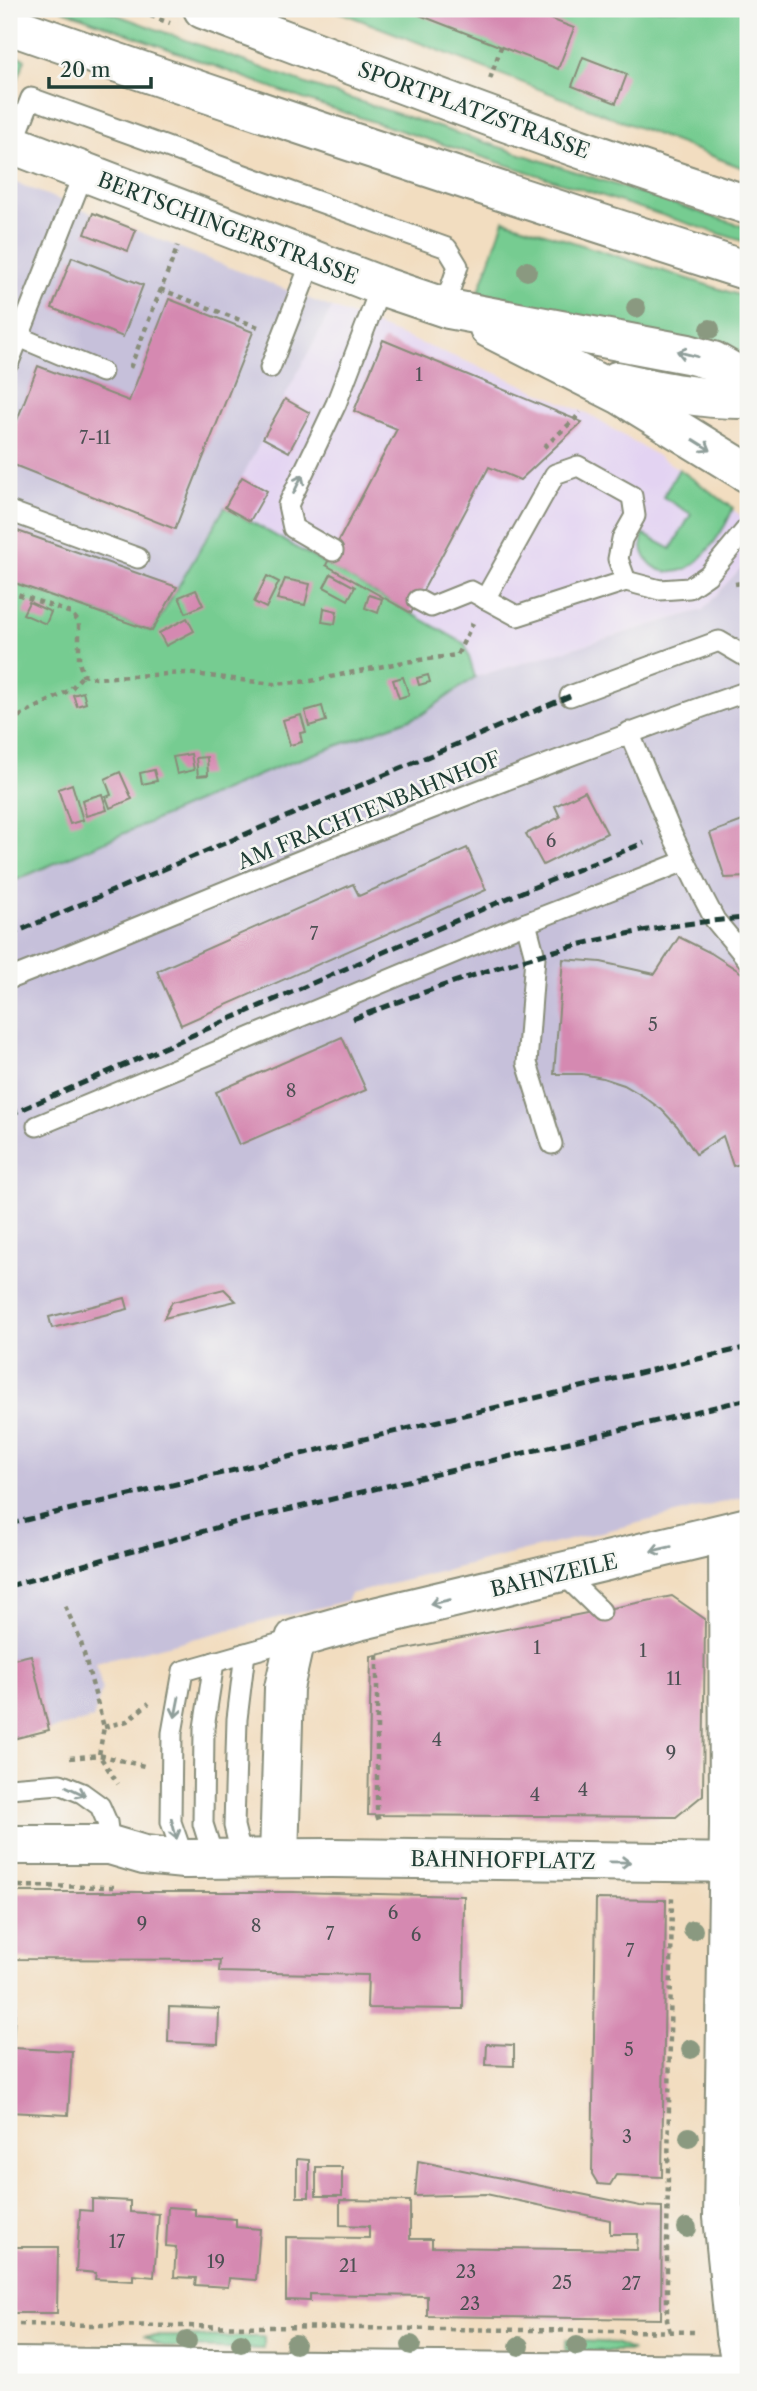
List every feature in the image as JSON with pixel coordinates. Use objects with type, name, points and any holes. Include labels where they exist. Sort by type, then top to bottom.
[{"type":"main road","name":"SPORTPLATZSTRASSE","points":[[203,9],[491,118],[654,176],[748,205]]},
{"type":"main road","points":[[9,25],[450,176],[748,271]]},
{"type":"main road","name":"BERTSCHINGERSTRASSE","points":[[11,143],[312,260],[376,300],[447,308],[688,354],[713,361],[748,381]]},
{"type":"main road","name":"BERTSCHINGERSTRASSE","points":[[447,308],[621,395],[748,473]]},
{"type":"main road","name":"BERTSCHINGERSTRASSE","points":[[580,373],[686,396],[748,399]]},
{"type":"main road","points":[[9,2367],[746,2377],[735,2333],[738,1863],[717,1624],[738,1530]]},
{"type":"main road","name":"BAHNZEILE","points":[[285,1641],[738,1530]]},
{"type":"main road","points":[[238,1858],[284,1688],[285,1641]]},
{"type":"main road","name":"BAHNHOFPLATZ","points":[[9,1845],[110,1845],[145,1855],[238,1858],[738,1863]]},
{"type":"lane","points":[[11,143],[31,98],[447,248],[458,266],[447,308]]},
{"type":"lane","points":[[9,362],[84,173]]},
{"type":"lane","points":[[270,368],[312,260]]},
{"type":"lane","points":[[333,551],[293,527],[288,505],[336,404],[376,300]]},
{"type":"lane","points":[[19,337],[102,372]]},
{"type":"lane","points":[[485,599],[555,474],[578,466],[632,496],[635,516],[622,539],[618,559],[626,581]]},
{"type":"lane","points":[[9,511],[138,558]]},
{"type":"lane","points":[[418,600],[431,607],[471,592],[517,616],[626,581],[660,590],[689,588],[708,575],[748,527]]},
{"type":"lane","points":[[570,695],[719,642],[748,658]]},
{"type":"lane","name":"AM FRACHTENBAHNHOF","points":[[9,979],[120,936],[335,846],[629,732],[748,691]]},
{"type":"lane","points":[[629,732],[685,861],[715,920],[748,960]]},
{"type":"lane","points":[[37,1126],[526,923],[685,861]]},
{"type":"lane","points":[[526,923],[535,957],[527,1063],[552,1144]]},
{"type":"lane","points":[[562,1573],[601,1611]]},
{"type":"lane","points":[[238,1858],[171,1822],[172,1733],[183,1671],[285,1641]]},
{"type":"lane","points":[[238,1858],[234,1826],[237,1719],[245,1653]]},
{"type":"lane","points":[[214,1662],[204,1728],[203,1825],[238,1858]]},
{"type":"lane","points":[[9,1788],[60,1784],[82,1793],[100,1806],[107,1822],[110,1845]]},
{"type":"path","points":[[129,369],[181,239]]},
{"type":"path","points":[[160,289],[282,336]]},
{"type":"path","points":[[543,448],[575,419]]},
{"type":"path","points":[[9,591],[71,613],[79,622],[79,662],[83,675]]},
{"type":"path","points":[[83,675],[96,678],[186,673],[273,684],[311,681],[398,663],[457,655],[485,599]]},
{"type":"path","points":[[9,719],[18,718],[70,690],[83,675]]},
{"type":"path","points":[[65,1606],[80,1639],[104,1727],[99,1755],[120,1787]]},
{"type":"path","points":[[377,1655],[379,1822]]},
{"type":"path","points":[[104,1727],[127,1721],[154,1699]]},
{"type":"path","points":[[9,2324],[670,2332],[667,2319],[667,2243],[672,1890]]},
{"type":"shaded area","points":[[9,180],[332,308],[242,477],[152,631],[9,581]]},
{"type":"shaded area","points":[[332,308],[498,374],[588,414],[679,469],[748,521],[748,560],[703,610],[475,677],[465,644],[225,507]]},
{"type":"shaded area","points":[[748,560],[748,1496],[350,1594],[346,1601],[96,1663],[102,1689],[93,1719],[9,1740],[9,884],[273,769],[421,715],[475,677],[703,610]]},
{"type":"green space","points":[[61,9],[101,9],[309,85],[748,228],[748,243],[303,99]]},
{"type":"green space","points":[[332,9],[748,9],[748,170]]},
{"type":"green space","points":[[9,53],[25,59],[9,104]]},
{"type":"green space","points":[[504,220],[748,298],[748,359],[478,294]]},
{"type":"green space","points":[[679,469],[733,508],[726,524],[700,559],[686,569],[668,572],[652,565],[643,552],[642,543],[643,534],[671,549],[691,514],[663,497]]},
{"type":"green space","points":[[225,507],[465,644],[475,677],[421,715],[273,769],[9,883],[9,581],[152,631]]},
{"type":"green space","points":[[145,2336],[264,2337],[264,2349],[168,2347],[156,2344]]},
{"type":"green space","points":[[566,2340],[616,2343],[633,2351],[566,2351]]},
{"type":"building","points":[[404,9],[525,9],[574,28],[558,69]]},
{"type":"building","points":[[583,57],[627,74],[616,103],[572,86]]},
{"type":"building","points":[[93,213],[136,230],[128,251],[85,234]]},
{"type":"building","points":[[72,257],[143,285],[123,337],[52,308]]},
{"type":"building","points":[[169,299],[253,332],[175,529],[9,463],[9,441],[38,366],[129,401]]},
{"type":"building","points":[[383,340],[582,422],[520,480],[489,467],[411,613],[326,565],[397,429],[354,411]]},
{"type":"building","points":[[285,399],[310,413],[289,452],[263,438]]},
{"type":"building","points":[[242,477],[267,491],[250,521],[225,507]]},
{"type":"building","points":[[9,528],[177,587],[152,631],[9,581]]},
{"type":"building","points":[[331,574],[355,587],[348,600],[324,587]]},
{"type":"building","points":[[267,576],[279,582],[266,608],[254,602]]},
{"type":"building","points":[[285,579],[310,584],[305,605],[277,599]]},
{"type":"building","points":[[196,590],[203,605],[186,613],[179,597]]},
{"type":"building","points":[[369,595],[382,599],[378,613],[365,608]]},
{"type":"building","points":[[29,602],[51,612],[46,624],[23,614]]},
{"type":"building","points":[[324,608],[337,611],[335,624],[322,622]]},
{"type":"building","points":[[187,618],[194,631],[166,646],[159,633]]},
{"type":"building","points":[[428,675],[430,682],[419,685],[417,678]]},
{"type":"building","points":[[403,677],[409,695],[399,698],[393,680]]},
{"type":"building","points":[[9,684],[12,684],[15,714],[9,715]]},
{"type":"building","points":[[83,692],[86,703],[77,706],[73,695]]},
{"type":"building","points":[[322,706],[326,721],[309,726],[305,711]]},
{"type":"building","points":[[301,715],[306,732],[300,733],[302,742],[290,745],[283,720]]},
{"type":"building","points":[[191,754],[194,770],[177,774],[173,757]]},
{"type":"building","points":[[207,757],[208,775],[198,776],[196,758]]},
{"type":"building","points":[[154,770],[157,781],[142,784],[140,773]]},
{"type":"building","points":[[120,772],[132,799],[110,808],[106,797],[111,795],[105,779]]},
{"type":"building","points":[[72,784],[83,820],[70,824],[58,789]]},
{"type":"building","points":[[585,791],[607,833],[543,865],[526,834],[560,817],[555,806]]},
{"type":"building","points":[[102,794],[107,810],[86,816],[82,800]]},
{"type":"building","points":[[748,819],[748,877],[725,878],[710,833]]},
{"type":"building","points":[[467,848],[486,890],[181,1025],[157,971],[353,884],[359,896]]},
{"type":"building","points":[[679,937],[711,953],[748,977],[748,1162],[733,1166],[723,1136],[696,1154],[662,1110],[624,1085],[582,1074],[554,1074],[563,959],[601,962],[655,974]]},
{"type":"building","points":[[342,1037],[366,1090],[239,1145],[216,1092]]},
{"type":"building","points":[[224,1289],[236,1301],[164,1318],[172,1302]]},
{"type":"building","points":[[125,1298],[128,1309],[52,1328],[49,1317]]},
{"type":"building","points":[[672,1596],[705,1619],[703,1795],[676,1817],[368,1815],[371,1656]]},
{"type":"building","points":[[31,1655],[49,1730],[9,1740],[9,1660]]},
{"type":"building","points":[[9,1892],[292,1892],[464,1896],[463,2009],[367,2008],[368,1975],[219,1972],[220,1960],[9,1959]]},
{"type":"building","points":[[596,1899],[666,1900],[662,2177],[616,2175],[610,2185],[598,2184],[592,2174]]},
{"type":"building","points":[[9,1992],[16,1993],[13,2048],[72,2051],[68,2115],[9,2112]]},
{"type":"building","points":[[169,2007],[219,2009],[218,2044],[168,2042]]},
{"type":"building","points":[[487,2044],[514,2045],[514,2066],[486,2065]]},
{"type":"building","points":[[297,2159],[309,2160],[309,2197],[297,2197]]},
{"type":"building","points":[[418,2161],[640,2206],[662,2207],[661,2319],[427,2316],[427,2296],[310,2294],[310,2301],[286,2300],[286,2237],[369,2238],[369,2226],[340,2225],[340,2200],[410,2201],[410,2239],[432,2239],[432,2247],[637,2250],[638,2234],[610,2234],[610,2220],[486,2194],[415,2196]]},
{"type":"building","points":[[316,2167],[342,2167],[342,2196],[316,2196]]},
{"type":"building","points":[[92,2199],[130,2201],[130,2212],[159,2214],[154,2277],[133,2275],[133,2281],[95,2279],[96,2273],[76,2271],[80,2210],[92,2211]]},
{"type":"building","points":[[168,2207],[195,2209],[195,2216],[236,2219],[236,2227],[260,2229],[256,2280],[229,2278],[228,2287],[195,2285],[196,2278],[174,2277],[176,2247],[166,2246]]},
{"type":"building","points":[[10,2220],[15,2247],[58,2247],[57,2313],[9,2313]]},
{"type":"railway","points":[[9,935],[570,696]]},
{"type":"railway","points":[[9,1115],[522,892],[644,843]]},
{"type":"railway","points":[[353,1019],[449,984],[547,953],[647,930],[748,918]]},
{"type":"railway","points":[[9,1524],[748,1347]]},
{"type":"railway","points":[[9,1586],[229,1524],[748,1399]]}]
